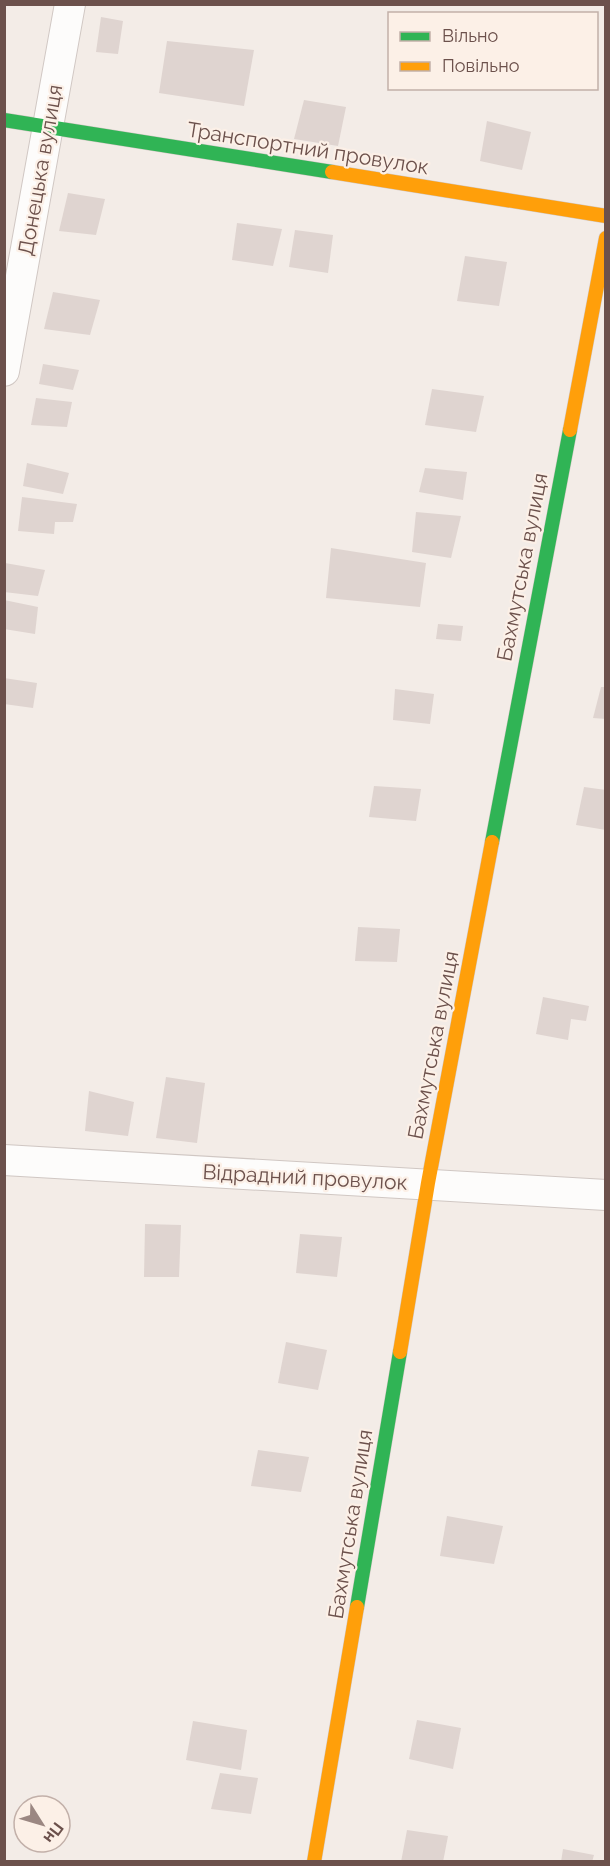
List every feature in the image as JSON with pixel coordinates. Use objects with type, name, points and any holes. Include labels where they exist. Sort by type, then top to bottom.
[{"type":"street","name":"Донецька вулиця","points":[[4,371],[70,4]]},
{"type":"street","name":"Транспортний провулок","points":[[4,120],[606,216]]},
{"type":"street","name":"Бахмутська вулиця","points":[[314,1862],[428,1183],[606,238]]},
{"type":"street","name":"Відрадний провулок","points":[[4,1160],[606,1195]]},
{"type":"building","points":[[101,17],[123,21],[118,54],[96,52]]},
{"type":"building","points":[[167,41],[254,50],[244,106],[159,93]]},
{"type":"building","points":[[304,100],[346,107],[338,146],[294,139]]},
{"type":"building","points":[[487,121],[531,132],[522,170],[480,161]]},
{"type":"building","points":[[68,193],[105,199],[96,235],[59,231]]},
{"type":"building","points":[[237,223],[282,229],[273,266],[232,260]]},
{"type":"building","points":[[295,230],[333,235],[328,273],[289,267]]},
{"type":"building","points":[[465,256],[507,262],[499,306],[457,301]]},
{"type":"building","points":[[53,292],[100,300],[90,335],[44,329]]},
{"type":"building","points":[[43,364],[79,370],[73,390],[39,384]]},
{"type":"building","points":[[432,389],[484,396],[476,432],[425,425]]},
{"type":"building","points":[[36,398],[72,402],[67,427],[31,425]]},
{"type":"building","points":[[27,463],[69,473],[63,494],[23,486]]},
{"type":"building","points":[[425,468],[467,472],[463,500],[419,492]]},
{"type":"building","points":[[22,497],[77,504],[73,522],[55,522],[54,534],[18,531]]},
{"type":"building","points":[[416,512],[461,516],[451,558],[412,552]]},
{"type":"building","points":[[331,548],[426,563],[420,607],[326,598]]},
{"type":"building","points":[[5,563],[45,570],[38,596],[4,592]]},
{"type":"building","points":[[4,600],[38,607],[35,634],[4,629]]},
{"type":"building","points":[[438,624],[463,626],[461,641],[436,639]]},
{"type":"building","points":[[4,678],[37,683],[33,708],[4,704]]},
{"type":"building","points":[[601,687],[606,687],[606,719],[593,718]]},
{"type":"building","points":[[395,689],[434,694],[430,724],[393,720]]},
{"type":"building","points":[[374,786],[421,789],[416,821],[369,817]]},
{"type":"building","points":[[584,787],[606,790],[606,830],[576,825]]},
{"type":"building","points":[[358,927],[400,929],[397,962],[355,961]]},
{"type":"building","points":[[543,997],[589,1006],[586,1021],[571,1019],[568,1040],[536,1034]]},
{"type":"building","points":[[166,1077],[205,1083],[197,1143],[156,1138]]},
{"type":"building","points":[[89,1091],[134,1102],[128,1136],[85,1131]]},
{"type":"building","points":[[145,1224],[181,1225],[179,1277],[144,1277]]},
{"type":"building","points":[[300,1234],[342,1237],[337,1277],[296,1273]]},
{"type":"building","points":[[286,1342],[327,1350],[318,1390],[278,1383]]},
{"type":"building","points":[[258,1450],[309,1457],[301,1492],[251,1486]]},
{"type":"building","points":[[447,1516],[503,1526],[494,1564],[440,1556]]},
{"type":"building","points":[[417,1720],[461,1728],[453,1769],[409,1759]]},
{"type":"building","points":[[193,1721],[247,1730],[241,1770],[186,1760]]},
{"type":"building","points":[[220,1773],[258,1778],[251,1814],[211,1809]]},
{"type":"building","points":[[407,1830],[448,1836],[443,1862],[401,1862]]},
{"type":"building","points":[[563,1849],[594,1855],[592,1862],[561,1862]]},
{"type":"traffic: fast","points":[[4,120],[332,172]]},
{"type":"traffic: fast","points":[[492,842],[570,430]]},
{"type":"traffic: fast","points":[[357,1607],[400,1352]]},
{"type":"traffic: slow","points":[[332,172],[606,216]]},
{"type":"traffic: slow","points":[[570,430],[606,238]]},
{"type":"traffic: slow","points":[[400,1352],[428,1183],[492,842]]},
{"type":"traffic: slow","points":[[314,1862],[357,1607]]}]
